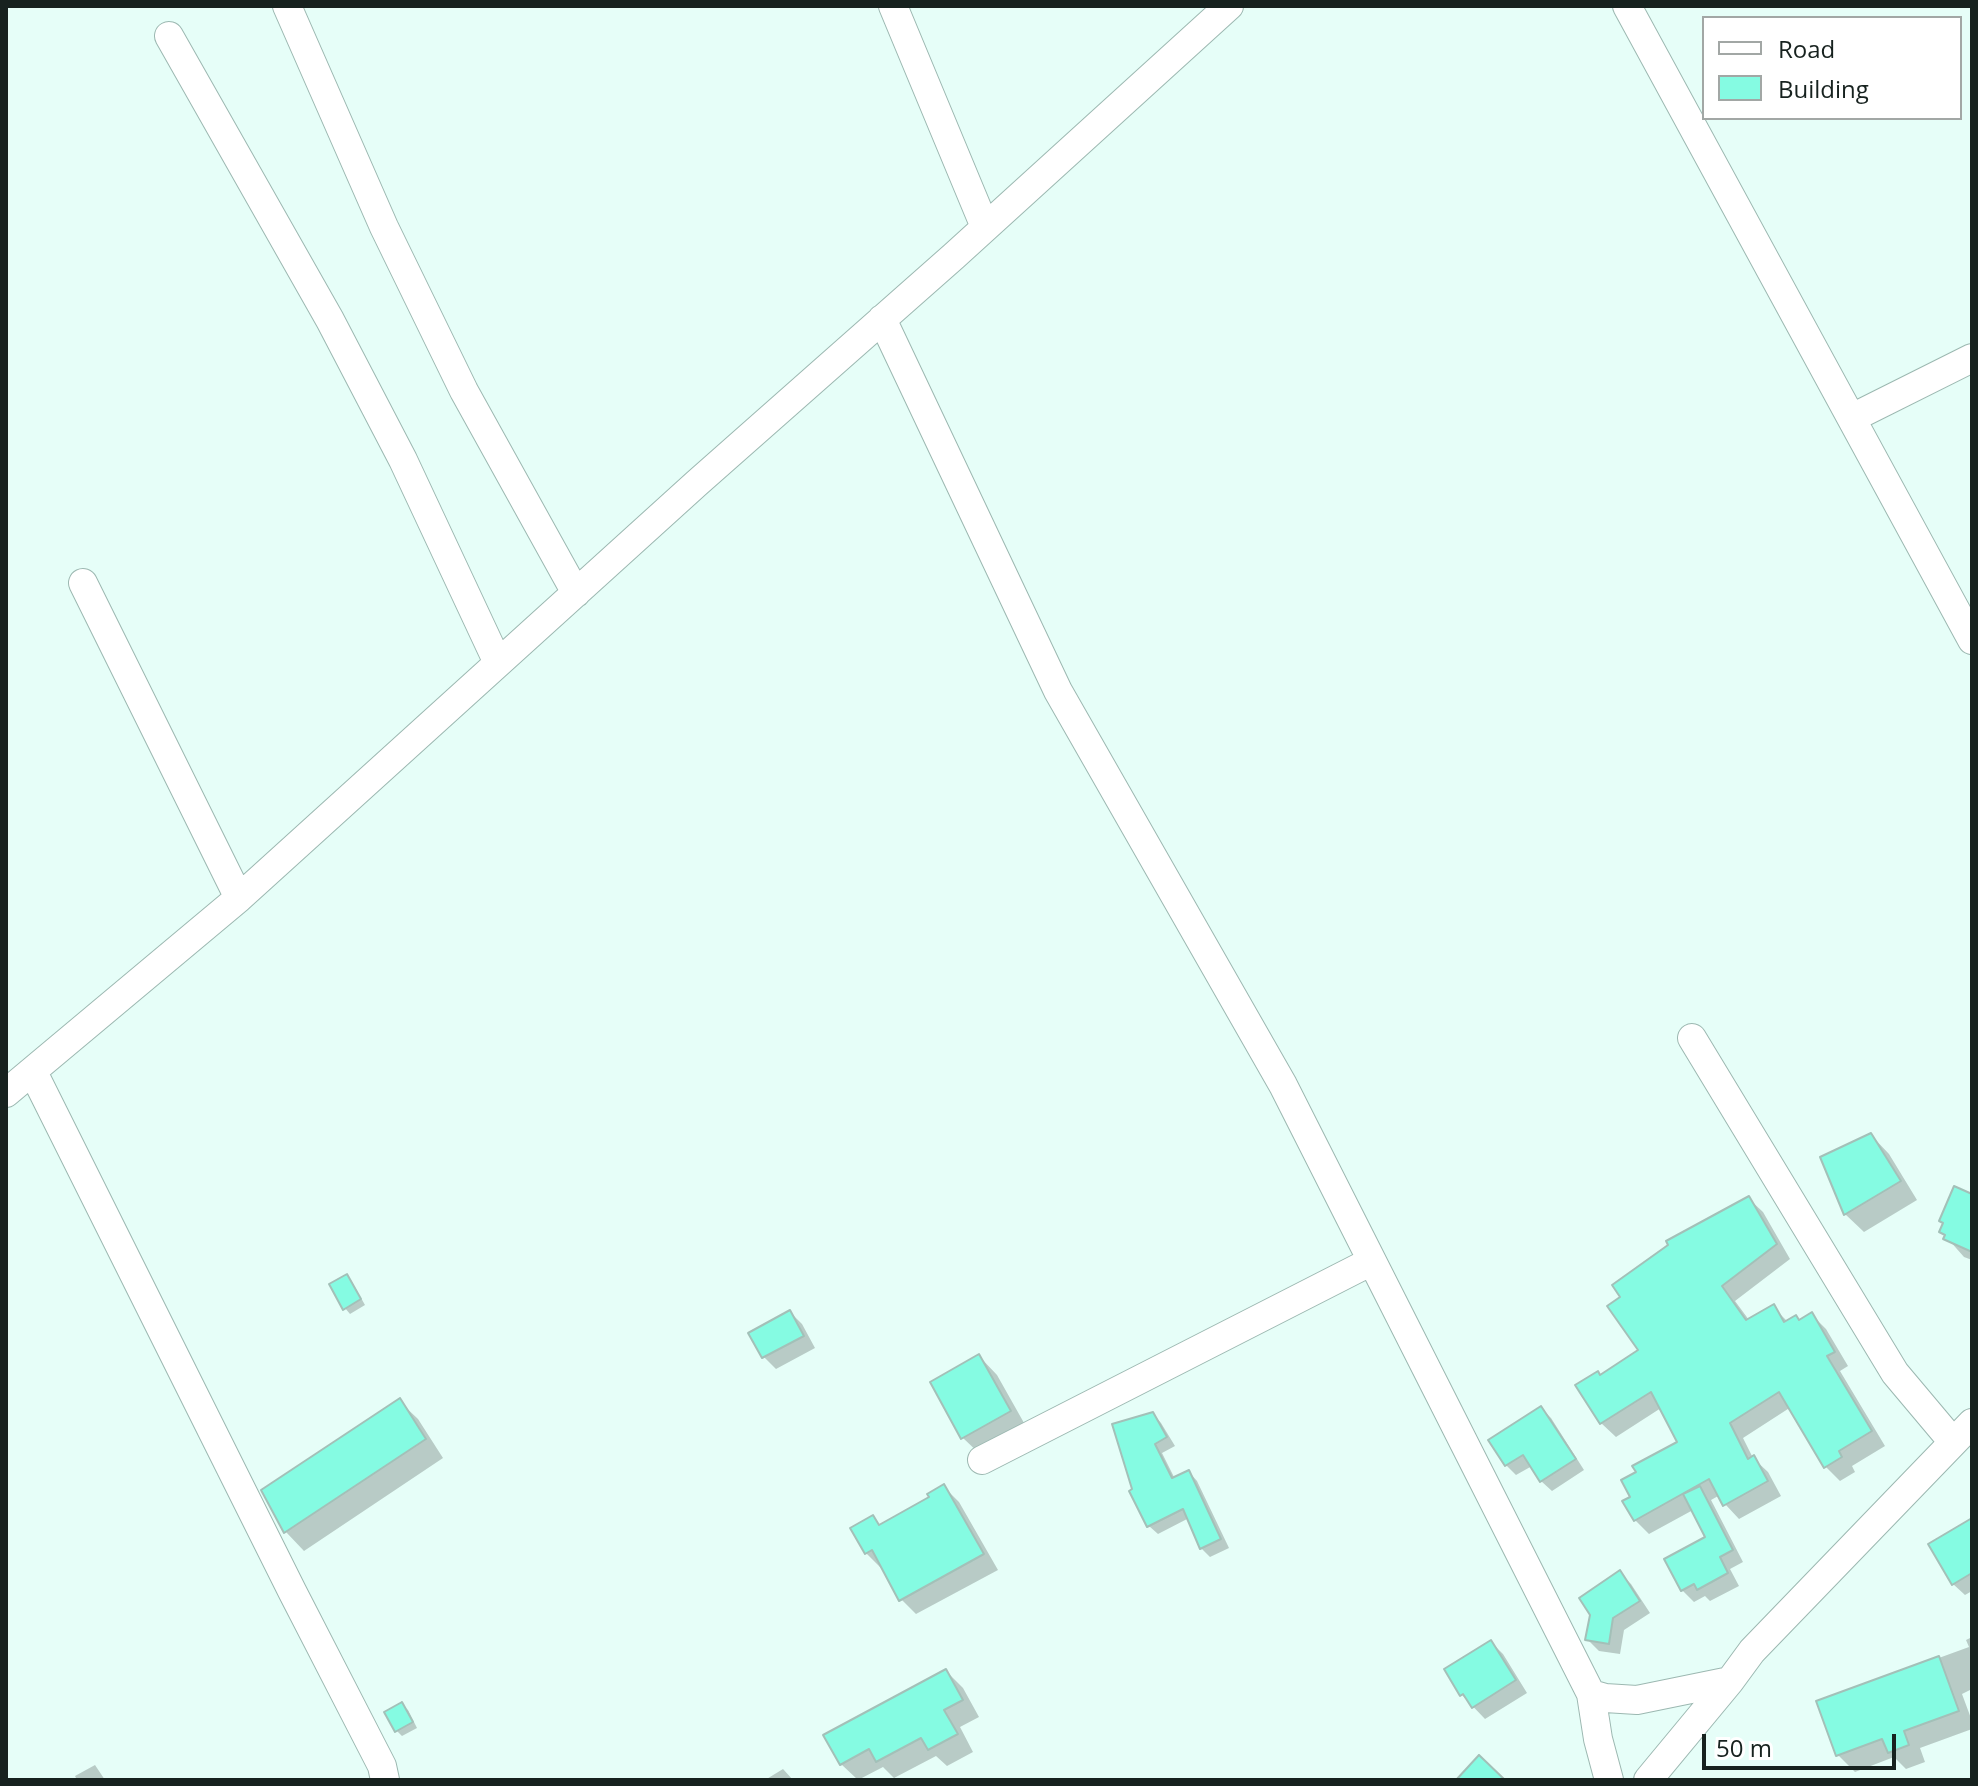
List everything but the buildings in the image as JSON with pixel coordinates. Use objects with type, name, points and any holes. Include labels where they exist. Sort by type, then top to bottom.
[{"type":"street","points":[[287,6],[384,227],[464,391],[576,593]]},
{"type":"street","points":[[893,6],[985,227]]},
{"type":"street","points":[[6,1093],[239,898],[1229,6]]},
{"type":"street","points":[[1627,6],[1972,640]]},
{"type":"street","points":[[169,36],[337,334],[403,460],[498,663]]},
{"type":"street","points":[[882,319],[1058,691],[1283,1085],[1591,1694],[1609,1780]]},
{"type":"street","points":[[1852,418],[1972,358]]},
{"type":"street","points":[[83,583],[239,898]]},
{"type":"street","points":[[1648,1780],[1752,1651],[1963,1432],[1895,1373],[1692,1038]]},
{"type":"street","points":[[33,1072],[382,1766],[385,1780]]},
{"type":"street","points":[[982,1460],[1372,1261]]},
{"type":"street","points":[[1591,1694],[1637,1700],[1730,1681]]}]
